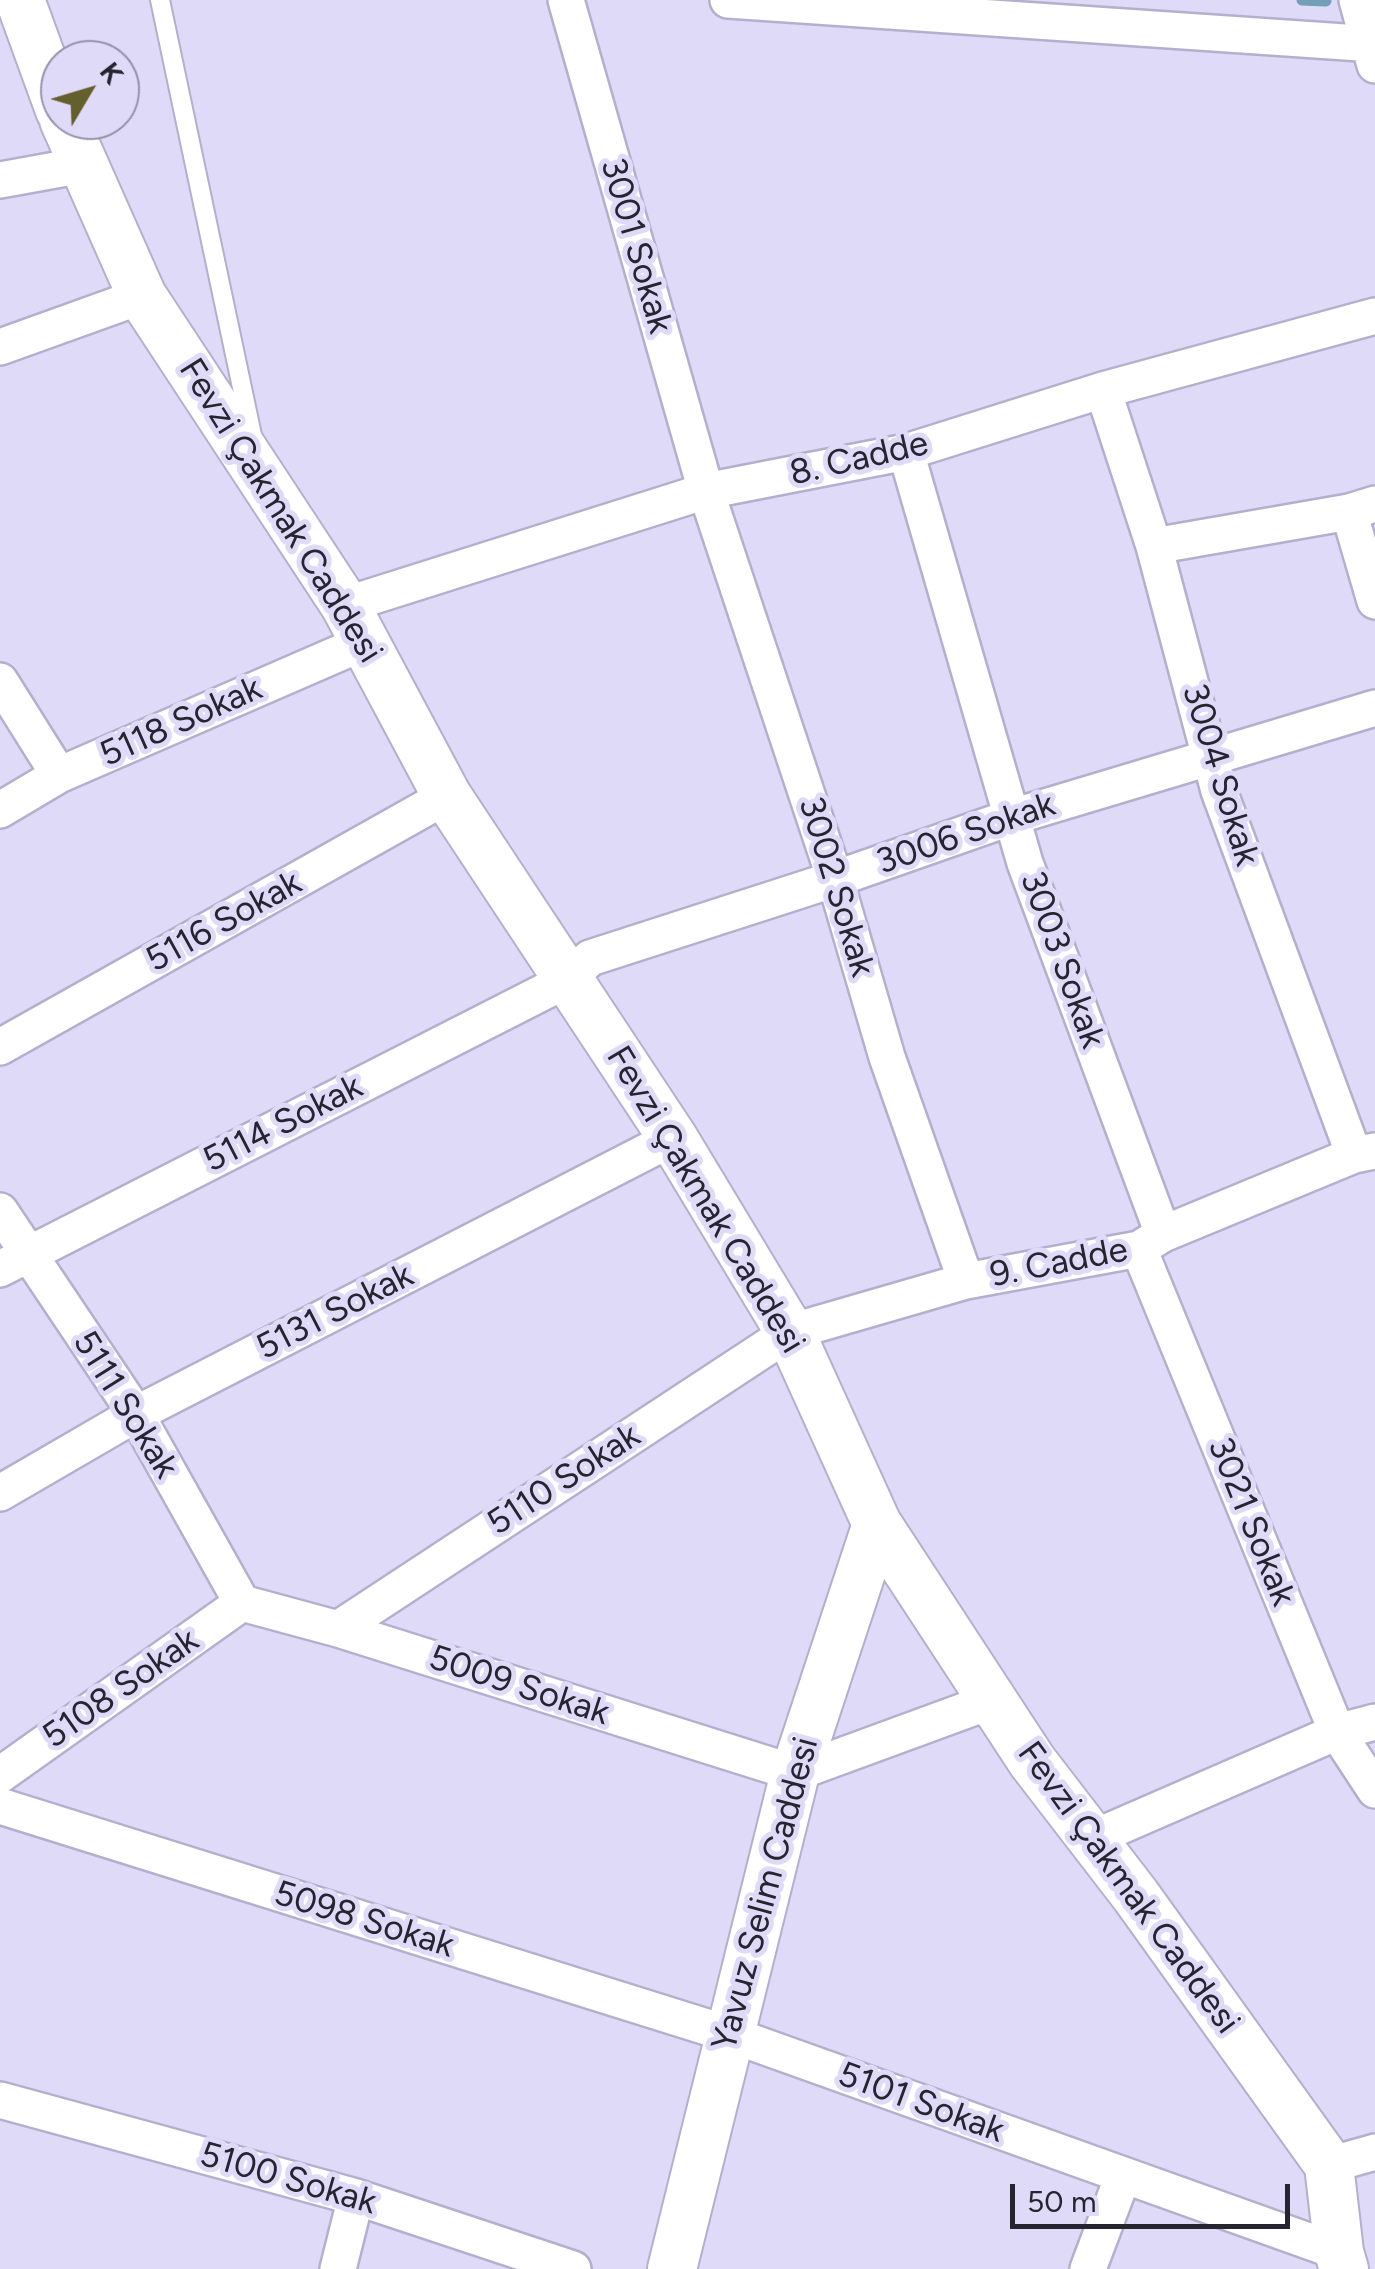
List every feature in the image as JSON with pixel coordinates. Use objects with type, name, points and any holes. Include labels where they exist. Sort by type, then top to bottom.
[{"type":"street","points":[[20,0],[40,55]]},
{"type":"street","name":"3001 Sokak","points":[[566,0],[706,492]]},
{"type":"street","points":[[728,0],[1373,51],[1357,0]]},
{"type":"street","name":"Fevzi Çakmak Caddesi","points":[[73,140],[142,296],[355,623],[447,796],[673,1138],[790,1332],[877,1524],[1032,1761],[1330,2164]]},
{"type":"street","points":[[0,180],[84,165]]},
{"type":"street","points":[[0,347],[142,296]]},
{"type":"street","name":"8. Cadde","points":[[355,623],[706,492],[906,452],[1103,390],[1375,316]]},
{"type":"street","name":"3004 Sokak","points":[[1103,390],[1154,546],[1219,791],[1365,1153]]},
{"type":"street","name":"3003 Sokak","points":[[906,452],[1025,862],[1151,1241]]},
{"type":"street","name":"3002 Sokak","points":[[706,492],[836,879],[887,1057],[966,1281]]},
{"type":"street","points":[[1154,546],[1362,508],[1375,601]]},
{"type":"street","name":"5118 Sokak","points":[[0,810],[355,623]]},
{"type":"street","points":[[0,681],[59,776]]},
{"type":"street","name":"3006 Sokak","points":[[567,980],[590,958],[836,879],[1012,817],[1375,708]]},
{"type":"street","name":"5116 Sokak","points":[[0,1048],[447,796]]},
{"type":"street","name":"5114 Sokak","points":[[13,1261],[567,980]]},
{"type":"street","name":"5131 Sokak","points":[[0,1493],[136,1414],[673,1138]]},
{"type":"street","name":"9. Cadde","points":[[790,1332],[966,1281],[1151,1241],[1365,1153]]},
{"type":"street","name":"5111 Sokak","points":[[0,1211],[13,1261],[136,1414],[242,1604]]},
{"type":"street","name":"3021 Sokak","points":[[1151,1241],[1337,1732],[1375,1790]]},
{"type":"street","name":"5110 Sokak","points":[[338,1628],[790,1332]]},
{"type":"street","name":"Yavuz Selim Caddesi","points":[[672,2269],[795,1773],[877,1524]]},
{"type":"street","name":"5009 Sokak","points":[[242,1604],[338,1628],[795,1773]]},
{"type":"street","name":"5108 Sokak","points":[[0,1775],[242,1604]]},
{"type":"street","points":[[795,1773],[994,1700]]},
{"type":"street","points":[[1092,1839],[1337,1732],[1375,1722]]},
{"type":"street","name":"5098 Sokak","points":[[0,1806],[729,2034]]},
{"type":"street","name":"5101 Sokak","points":[[729,2034],[1123,2176],[1342,2261]]},
{"type":"street","name":"5100 Sokak","points":[[0,2100],[356,2196],[573,2269]]},
{"type":"street","points":[[1342,2261],[1330,2164],[1375,2152]]},
{"type":"street","points":[[1088,2269],[1123,2176]]},
{"type":"street","points":[[338,2269],[356,2196]]},
{"type":"lane","points":[[160,0],[261,476]]},
{"type":"waterway","points":[[1302,0],[1326,1]]}]
